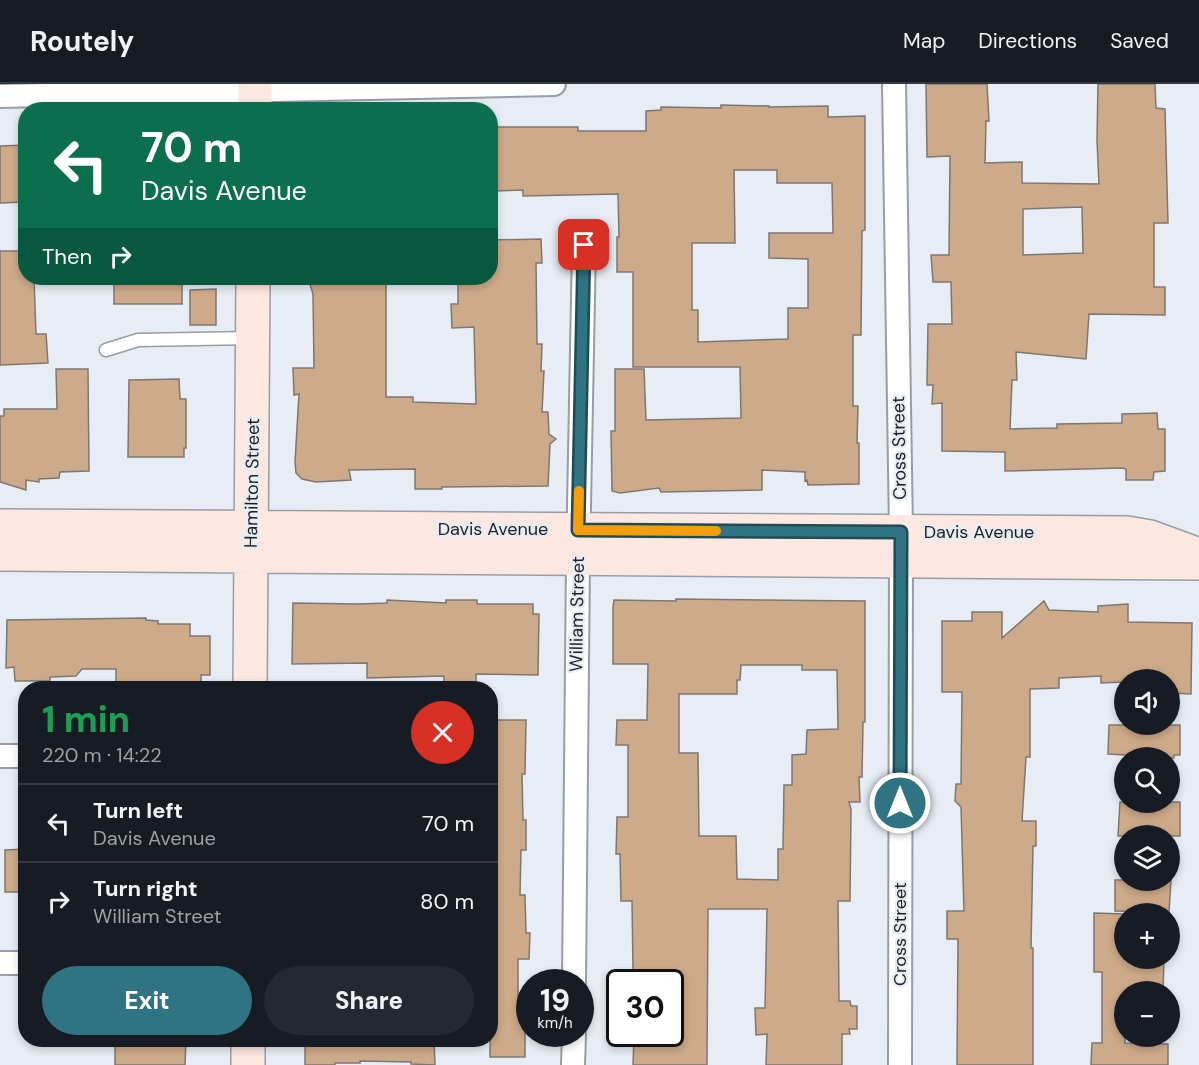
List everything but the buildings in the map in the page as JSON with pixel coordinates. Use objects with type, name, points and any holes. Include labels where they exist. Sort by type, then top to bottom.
[{"type":"street","points":[[0,96],[255,95],[555,84]]},
{"type":"street","name":"Cross Street","points":[[894,84],[901,546],[900,1065]]},
{"type":"street","name":"William Street","points":[[574,969],[578,544],[584,245]]},
{"type":"street","name":"Hamilton Street","points":[[250,681],[253,285]]},
{"type":"street","name":"Davis Avenue","points":[[0,526],[251,542]]},
{"type":"street","name":"Davis Avenue","points":[[901,546],[1127,533],[1150,537],[1199,555]]},
{"type":"street","name":"Davis Avenue","points":[[0,554],[251,542],[901,546],[1199,563]]},
{"type":"street","points":[[0,756],[18,756]]},
{"type":"street","points":[[0,963],[18,963]]},
{"type":"street","points":[[248,1047],[248,1065]]},
{"type":"street","points":[[573,1065],[574,1047]]},
{"type":"lane","points":[[106,350],[138,340],[253,338]]},
{"type":"slow traffic","points":[[579,491],[578,530],[716,531]]},
{"type":"route","points":[[584,245],[578,530],[901,532],[900,803]]}]
